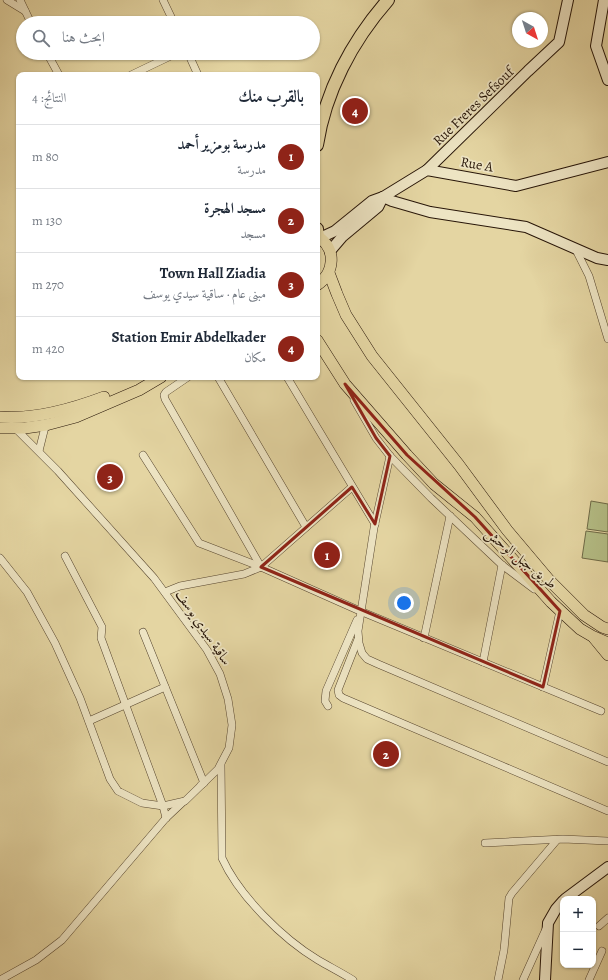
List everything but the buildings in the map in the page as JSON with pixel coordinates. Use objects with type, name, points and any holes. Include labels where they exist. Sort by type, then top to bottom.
[{"type":"highway","points":[[320,129],[340,71],[357,40],[388,0]]},
{"type":"main road","name":"Rue Freres Sefsouf","points":[[427,170],[559,42],[568,0]]},
{"type":"main road","points":[[604,0],[596,46],[608,80]]},
{"type":"main road","name":"Rue A","points":[[427,170],[516,186],[608,162]]},
{"type":"main road","points":[[320,235],[336,231],[372,201],[383,197],[427,170]]},
{"type":"main road","points":[[383,197],[430,212],[526,227],[597,258],[608,260]]},
{"type":"main road","points":[[330,252],[342,237],[378,207],[383,197]]},
{"type":"main road","points":[[320,237],[328,246],[332,259],[329,273],[320,283]]},
{"type":"main road","name":"طريق جبل الوحش","points":[[329,273],[346,315],[372,356],[459,465],[507,530],[550,580],[584,615],[602,627],[608,629]]},
{"type":"main road","name":"طريق جبل الوحش","points":[[320,345],[345,384],[407,455],[434,484],[474,517],[551,602]]},
{"type":"main road","points":[[46,419],[97,400],[143,380]]},
{"type":"main road","points":[[0,428],[13,423],[76,417],[139,390],[156,380]]},
{"type":"main road","points":[[0,417],[13,423]]},
{"type":"main road","points":[[551,602],[580,629],[608,643]]},
{"type":"main road","points":[[592,636],[608,655]]},
{"type":"main road","points":[[569,896],[608,867]]},
{"type":"main road","points":[[545,980],[548,923],[560,904]]},
{"type":"street","points":[[7,0],[25,11]]},
{"type":"street","points":[[20,0],[28,16]]},
{"type":"street","points":[[163,0],[171,16]]},
{"type":"street","points":[[51,60],[57,72]]},
{"type":"street","points":[[137,72],[162,60]]},
{"type":"street","points":[[191,60],[197,72]]},
{"type":"street","points":[[575,248],[589,276],[608,339]]},
{"type":"street","points":[[181,380],[166,392],[164,395],[165,399],[261,568]]},
{"type":"street","points":[[220,380],[306,527]]},
{"type":"street","points":[[289,380],[375,524]]},
{"type":"street","name":"طريق جبل الوحش","points":[[345,384],[376,438],[390,456],[502,565],[551,602]]},
{"type":"street","points":[[39,451],[46,419]]},
{"type":"street","name":"ساقية سيدي يوسف","points":[[0,558],[27,592],[55,643],[80,698],[110,779],[118,791],[142,804],[163,806],[185,801],[221,764],[229,748],[232,725],[228,699],[220,674],[207,650],[165,592],[121,540],[13,423]]},
{"type":"street","points":[[143,455],[198,543],[601,711]]},
{"type":"street","points":[[390,456],[375,524],[360,611],[358,638],[362,653],[367,659],[608,762]]},
{"type":"street","points":[[165,592],[180,586],[244,574],[261,568],[352,487]]},
{"type":"street","points":[[424,638],[450,516]]},
{"type":"street","points":[[65,556],[102,627],[101,638],[163,806],[166,818]]},
{"type":"street","points":[[483,662],[502,565]]},
{"type":"street","points":[[328,706],[325,701],[326,691],[360,611]]},
{"type":"street","points":[[543,687],[560,611]]},
{"type":"street","points":[[0,980],[36,960],[62,940],[166,818],[204,783],[143,632]]},
{"type":"street","points":[[358,638],[338,690],[339,695],[343,698],[608,811]]},
{"type":"street","points":[[89,721],[165,687]]},
{"type":"street","points":[[221,764],[222,858],[226,867],[245,894],[268,921],[317,960],[353,980]]},
{"type":"street","points":[[498,980],[504,950],[509,898],[512,892],[557,840]]},
{"type":"street","points":[[485,843],[557,840],[608,841]]},
{"type":"street","points":[[599,926],[608,918]]},
{"type":"street","points":[[523,980],[548,923]]},
{"type":"street","points":[[589,980],[602,950]]},
{"type":"highlighted area","points":[[345,384],[407,455],[475,517],[560,611],[543,687],[261,567],[352,487],[375,524],[390,456],[376,438]]},
{"type":"green space","points":[[591,501],[608,504],[608,532],[587,529]]},
{"type":"green space","points":[[586,531],[608,534],[608,562],[582,558]]},
{"type":"place","name":"Station Emir Abdelkader","points":[[355,111]]},
{"type":"place","name":"Town Hall Ziadia","points":[[110,477]]},
{"type":"place","name":"مدرسة بومزير أحمد","points":[[327,555]]},
{"type":"place","name":"مسجد الهجرة","points":[[386,754]]}]
